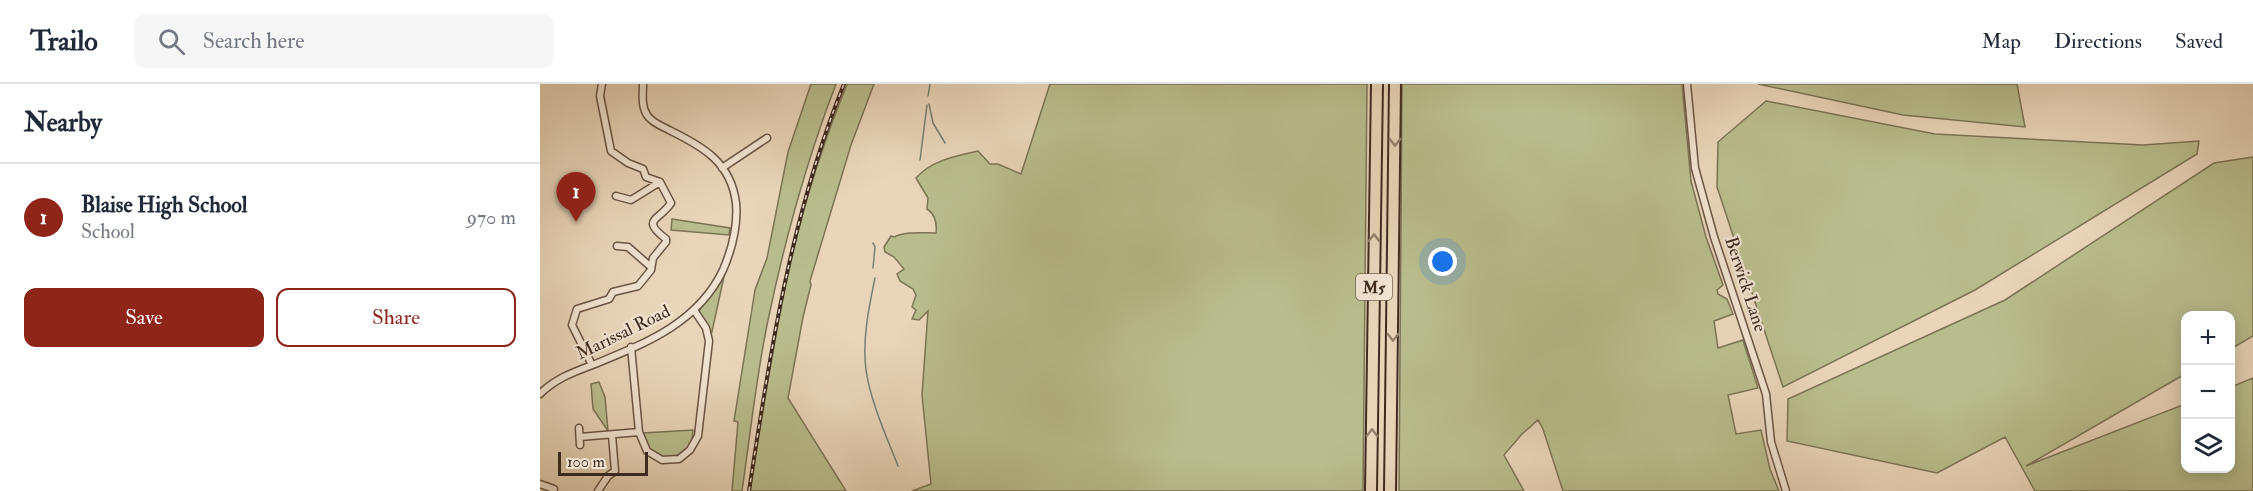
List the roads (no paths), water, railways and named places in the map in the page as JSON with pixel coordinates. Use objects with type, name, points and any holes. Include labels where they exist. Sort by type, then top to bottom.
[{"type":"highway","name":"M5","points":[[1371,491],[1377,84]]},
{"type":"highway","name":"M5","points":[[1390,491],[1395,84]]},
{"type":"street","points":[[592,365],[572,325],[577,309],[609,298],[613,292],[638,286],[651,267],[653,258],[666,241],[654,230],[653,220],[671,203],[660,182],[646,177],[643,170],[610,151],[600,96],[602,84]]},
{"type":"street","name":"Marissal Road","points":[[540,394],[559,378],[676,326],[694,310],[719,278],[727,261],[736,218],[734,195],[722,168],[706,149],[650,118],[643,104],[643,84]]},
{"type":"street","name":"Berwick Lane","points":[[1687,84],[1695,168],[1714,237],[1766,394],[1771,442],[1786,491]]},
{"type":"street","points":[[722,168],[767,138]]},
{"type":"street","points":[[616,196],[630,200],[660,182]]},
{"type":"street","points":[[617,246],[628,247],[651,267]]},
{"type":"street","points":[[631,347],[639,432],[647,451],[662,460],[679,459],[695,444],[698,436],[709,341],[706,328],[694,310]]},
{"type":"street","points":[[579,428],[580,445]]},
{"type":"street","points":[[580,437],[639,432]]},
{"type":"street","points":[[600,490],[615,470],[612,435]]},
{"type":"waterway","points":[[928,96],[930,84]]},
{"type":"waterway","points":[[929,104],[933,123],[945,143]]},
{"type":"waterway","points":[[920,160],[927,105]]},
{"type":"waterway","points":[[873,243],[875,247],[873,268]]},
{"type":"waterway","points":[[875,278],[868,312],[866,370],[875,407],[898,466]]},
{"type":"railway","points":[[749,491],[774,336],[796,234],[810,183],[844,84]]},
{"type":"place","name":"Blaise High School","points":[[576,222]]}]
